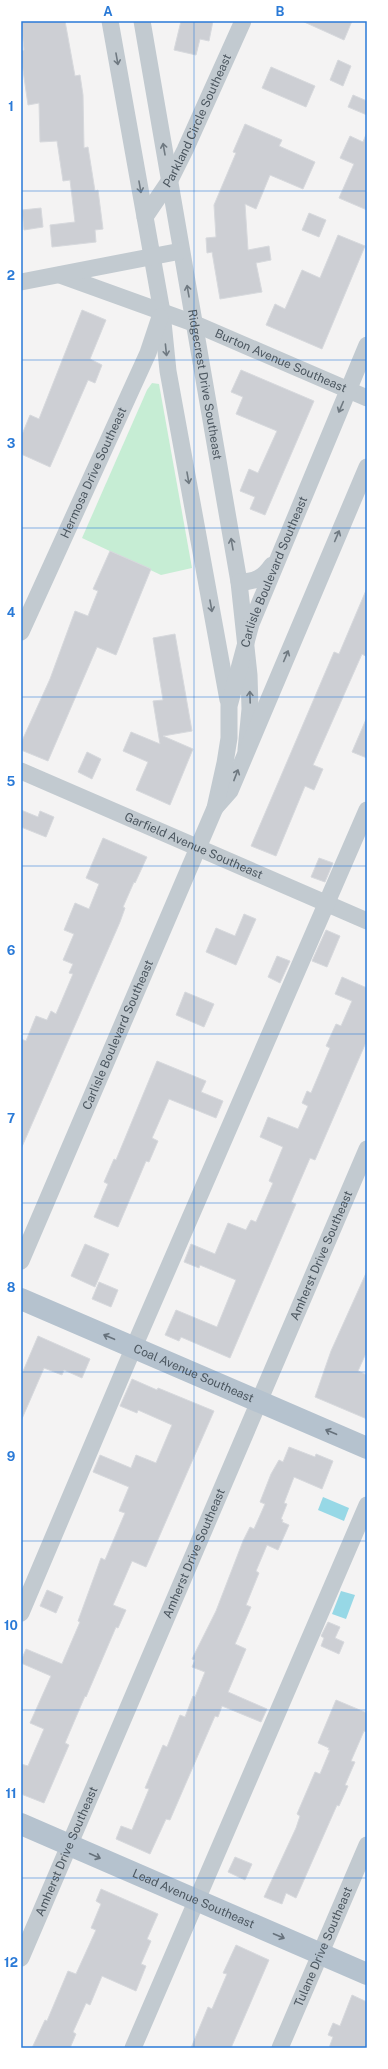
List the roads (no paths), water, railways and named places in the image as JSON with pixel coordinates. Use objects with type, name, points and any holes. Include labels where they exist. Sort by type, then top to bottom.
[{"type":"main road","name":"Coal Avenue Southeast","points":[[21,1299],[367,1448]]},
{"type":"main road","name":"Lead Avenue Southeast","points":[[21,1824],[367,1974]]},
{"type":"street","points":[[110,21],[162,312],[168,371],[229,706]]},
{"type":"street","name":"Ridgecrest Drive Southeast","points":[[142,21],[239,582],[246,639],[250,709],[246,750]]},
{"type":"street","name":"Parkland Circle Southeast","points":[[145,216],[170,180],[185,150],[242,21]]},
{"type":"street","points":[[21,282],[181,251]]},
{"type":"street","name":"Burton Avenue Southeast","points":[[60,275],[193,323],[367,398]]},
{"type":"street","name":"Hermosa Drive Southeast","points":[[21,632],[148,353],[162,312]]},
{"type":"street","name":"Carlisle Boulevard Southeast","points":[[21,1261],[215,808],[229,738],[229,706],[246,639],[280,553],[367,345]]},
{"type":"street","name":"Carlisle Boulevard Southeast","points":[[215,808],[230,791],[246,750],[367,467]]},
{"type":"street","points":[[239,582],[256,581],[265,575],[280,553]]},
{"type":"street","name":"Garfield Avenue Southeast","points":[[21,771],[367,921]]},
{"type":"street","points":[[21,1613],[367,810]]},
{"type":"street","name":"Amherst Drive Southeast","points":[[21,1958],[71,1845],[367,1149]]},
{"type":"street","points":[[133,2048],[367,1505]]},
{"type":"street","name":"Tulane Drive Southeast","points":[[280,2048],[367,1845]]},
{"type":"water","points":[[323,1497],[349,1508],[344,1521],[318,1510]]},
{"type":"water","points":[[341,1591],[355,1595],[346,1619],[332,1614]]}]
